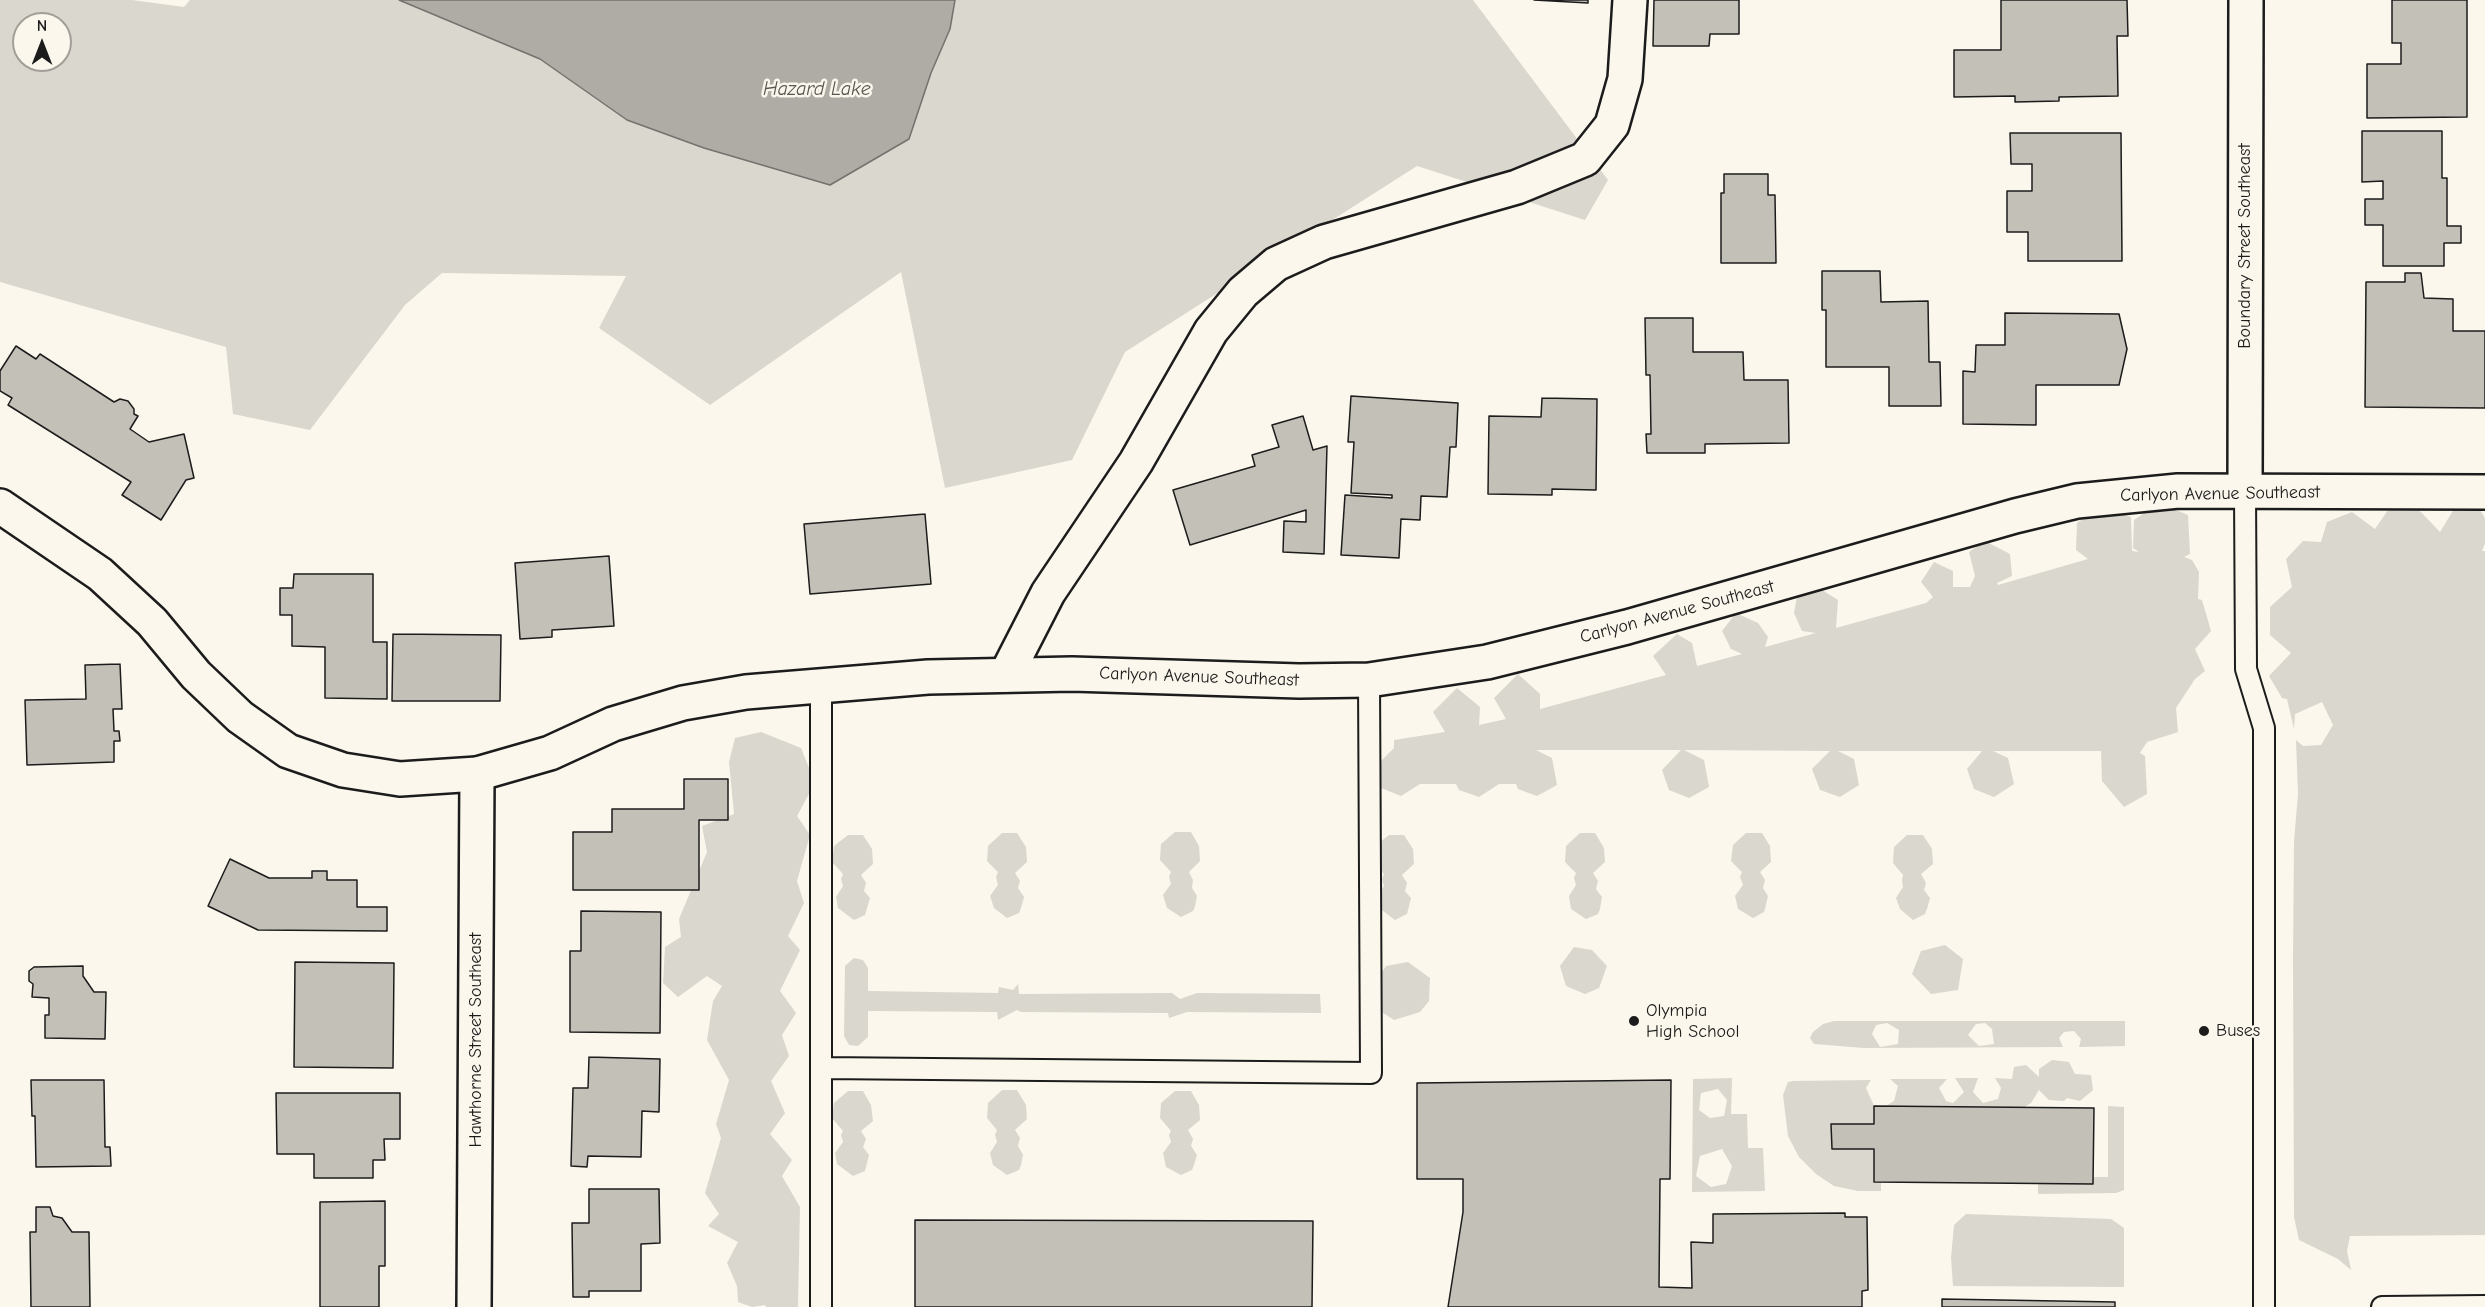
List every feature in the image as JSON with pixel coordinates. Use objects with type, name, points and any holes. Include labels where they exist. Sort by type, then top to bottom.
[{"type":"street","points":[[1006,675],[1048,593],[1136,462],[1211,331],[1243,292],[1276,264],[1324,242],[1517,187],[1585,159],[1612,125],[1625,80],[1630,0]]},
{"type":"street","name":"Boundary Street Southeast","points":[[2245,492],[2246,0]]},
{"type":"street","name":"Carlyon Avenue Southeast","points":[[0,506],[100,574],[152,622],[196,675],[232,710],[288,751],[343,770],[400,779],[477,774],[550,753],[613,724],[683,703],[746,692],[928,677],[1006,675],[1072,674],[1299,681],[1369,680],[1487,662],[1627,627],[2014,516],[2077,501],[2168,492],[2485,492]]},
{"type":"street","name":"Hawthorne Street Southeast","points":[[474,1307],[477,774]]},
{"type":"lane","points":[[2245,492],[2247,669],[2264,728],[2264,1307]]},
{"type":"lane","points":[[822,1068],[1371,1073],[1369,680]]},
{"type":"lane","points":[[821,686],[821,1307]]},
{"type":"lane","points":[[2382,1307],[2485,1306]]},
{"type":"shaded area","points":[[0,0],[132,0],[184,7],[190,0],[399,0],[540,59],[627,120],[931,73],[950,29],[955,0],[1473,0],[1608,180],[1585,220],[1417,166],[1125,352],[1072,460],[945,488],[901,272],[710,405],[599,328],[626,276],[442,273],[405,305],[310,430],[233,414],[226,347],[0,282]]},
{"type":"shaded area","points":[[2159,503],[2188,515],[2190,554],[2184,557],[2192,560],[2199,572],[2198,599],[2202,600],[2211,631],[2195,649],[2205,671],[2195,679],[2176,708],[2178,732],[2147,742],[2140,753],[2145,756],[2147,794],[2124,807],[2102,781],[2101,751],[1993,751],[2008,758],[2014,784],[1994,797],[1974,789],[1967,769],[1982,751],[1838,751],[1854,759],[1859,785],[1840,797],[1820,790],[1812,769],[1830,751],[1684,750],[1704,760],[1709,787],[1689,798],[1669,790],[1662,770],[1681,750],[1536,750],[1552,758],[1557,785],[1537,796],[1518,789],[1516,784],[1499,784],[1479,797],[1459,790],[1456,784],[1420,784],[1401,796],[1381,788],[1374,768],[1394,748],[1394,740],[1445,732],[1433,712],[1457,688],[1480,707],[1479,725],[1506,719],[1494,698],[1518,674],[1540,694],[1540,709],[1666,675],[1653,656],[1677,634],[1692,643],[1697,666],[1742,654],[1731,649],[1722,631],[1736,613],[1758,623],[1768,637],[1765,647],[1816,633],[1802,631],[1794,613],[1797,597],[1814,585],[1838,600],[1836,628],[1926,603],[1933,597],[1921,582],[1934,562],[1953,571],[1953,587],[1970,587],[1975,576],[1969,552],[1985,541],[2010,554],[2012,576],[1997,583],[1998,585],[2088,559],[2076,550],[2077,523],[2101,506],[2131,517],[2132,551],[2139,552],[2133,548],[2134,520]]},
{"type":"shaded area","points":[[2477,505],[2485,518],[2485,543],[2482,551],[2485,551],[2485,1235],[2350,1236],[2347,1251],[2351,1270],[2338,1259],[2299,1240],[2294,1217],[2294,841],[2298,794],[2296,740],[2303,746],[2321,745],[2333,725],[2322,702],[2295,714],[2294,729],[2287,699],[2282,698],[2269,676],[2291,653],[2270,635],[2270,607],[2292,587],[2286,559],[2303,541],[2321,542],[2327,522],[2352,512],[2375,529],[2388,510],[2419,510],[2440,532],[2454,509]]},
{"type":"shaded area","points":[[761,732],[801,748],[815,783],[797,816],[810,835],[797,881],[804,903],[788,936],[800,950],[780,991],[796,1013],[782,1035],[789,1056],[771,1081],[785,1113],[770,1134],[792,1160],[782,1176],[800,1207],[798,1307],[766,1307],[765,1305],[752,1307],[738,1302],[737,1286],[727,1263],[738,1242],[708,1226],[719,1214],[705,1193],[721,1138],[716,1124],[729,1080],[707,1040],[713,1001],[722,986],[707,976],[678,997],[663,983],[665,947],[681,937],[679,919],[707,852],[702,826],[734,814],[729,762],[735,738]]},
{"type":"shaded area","points":[[1175,832],[1191,832],[1199,846],[1200,861],[1189,872],[1193,880],[1192,888],[1197,896],[1195,906],[1193,911],[1181,917],[1167,908],[1163,895],[1171,884],[1169,877],[1171,872],[1160,860],[1161,844]]},
{"type":"shaded area","points":[[1002,833],[1017,833],[1026,847],[1027,862],[1015,873],[1020,881],[1018,888],[1024,897],[1021,908],[1019,913],[1007,918],[994,908],[990,896],[998,885],[996,877],[998,872],[987,861],[988,846]]},
{"type":"shaded area","points":[[1580,833],[1595,833],[1604,848],[1605,862],[1593,873],[1598,881],[1596,889],[1602,897],[1600,909],[1598,914],[1586,919],[1571,909],[1569,896],[1576,885],[1574,878],[1576,873],[1565,862],[1566,846]]},
{"type":"shaded area","points":[[1746,833],[1762,833],[1770,846],[1771,862],[1760,872],[1765,880],[1763,888],[1768,896],[1765,909],[1753,918],[1738,909],[1735,896],[1743,885],[1740,877],[1742,872],[1731,861],[1733,845]]},
{"type":"shaded area","points":[[848,835],[863,835],[872,849],[873,864],[861,875],[866,883],[864,891],[870,898],[865,915],[854,920],[838,908],[836,897],[843,886],[841,879],[843,874],[832,862],[834,846]]},
{"type":"shaded area","points":[[1389,835],[1404,835],[1413,849],[1414,864],[1402,875],[1407,883],[1405,891],[1411,898],[1407,914],[1395,920],[1379,908],[1377,897],[1384,886],[1382,879],[1384,874],[1374,862],[1375,846]]},
{"type":"shaded area","points":[[1907,835],[1923,835],[1932,849],[1933,864],[1921,874],[1926,883],[1924,890],[1930,898],[1925,914],[1913,920],[1900,909],[1896,898],[1903,887],[1903,875],[1893,863],[1894,847]]},
{"type":"shaded area","points":[[1945,945],[1963,959],[1958,990],[1931,994],[1912,974],[1921,951]]},
{"type":"shaded area","points":[[1574,947],[1592,950],[1607,966],[1599,988],[1585,994],[1566,986],[1560,966]]},
{"type":"shaded area","points":[[854,958],[863,960],[868,968],[868,991],[998,993],[999,987],[1013,990],[1018,984],[1019,994],[1172,993],[1180,999],[1197,993],[1320,994],[1321,1013],[1187,1012],[1169,1018],[1168,1013],[1021,1012],[1017,1010],[998,1020],[997,1012],[868,1011],[868,1037],[858,1046],[849,1045],[844,1036],[845,966]]},
{"type":"shaded area","points":[[1408,962],[1430,978],[1429,1001],[1420,1012],[1394,1020],[1377,1009],[1373,985],[1386,966]]},
{"type":"shaded area","points":[[1834,1021],[2125,1021],[2125,1046],[2079,1047],[2081,1039],[2074,1031],[2064,1032],[2059,1038],[2063,1047],[1864,1048],[1814,1044],[1810,1038],[1813,1032],[1823,1024]],"holes":[[[1887,1023],[1899,1030],[1898,1044],[1880,1047],[1872,1034],[1876,1025]],[[1985,1023],[1992,1029],[1994,1044],[1979,1046],[1968,1035],[1976,1024]]]},
{"type":"shaded area","points":[[2052,1060],[2069,1062],[2075,1074],[2091,1075],[2093,1090],[2080,1101],[2067,1098],[2064,1101],[2049,1100],[2039,1090],[2031,1103],[2023,1108],[1886,1106],[1894,1101],[1898,1086],[1890,1079],[1947,1079],[1939,1088],[1946,1101],[1953,1103],[1964,1092],[1955,1078],[1978,1078],[1973,1092],[1983,1103],[1998,1099],[2001,1088],[1995,1078],[2012,1079],[2014,1067],[2026,1065],[2039,1077],[2039,1069]]},
{"type":"shaded area","points":[[1732,1078],[1731,1114],[1747,1114],[1748,1148],[1763,1148],[1765,1191],[1692,1192],[1693,1079]],"holes":[[[1718,1089],[1727,1100],[1724,1116],[1710,1118],[1699,1110],[1701,1093]],[[1722,1149],[1732,1166],[1726,1184],[1711,1187],[1696,1176],[1700,1156]]]},
{"type":"shaded area","points":[[1871,1080],[1866,1088],[1874,1106],[1874,1124],[1831,1124],[1832,1148],[1874,1149],[1874,1182],[1881,1182],[1881,1191],[1858,1191],[1834,1186],[1816,1174],[1799,1157],[1788,1136],[1783,1095],[1788,1082],[1793,1081]]},
{"type":"shaded area","points":[[1002,1090],[1017,1090],[1026,1105],[1027,1119],[1015,1130],[1020,1138],[1018,1146],[1023,1155],[1021,1165],[1019,1170],[1007,1175],[993,1165],[990,1153],[997,1142],[995,1135],[997,1130],[987,1118],[988,1103]]},
{"type":"shaded area","points":[[848,1091],[863,1091],[871,1105],[873,1121],[861,1131],[866,1139],[863,1147],[869,1155],[865,1171],[853,1176],[837,1164],[835,1153],[843,1142],[841,1135],[843,1131],[832,1118],[834,1103]]},
{"type":"shaded area","points":[[1175,1091],[1191,1091],[1199,1105],[1200,1120],[1188,1130],[1193,1139],[1191,1146],[1197,1155],[1192,1170],[1181,1175],[1166,1167],[1163,1153],[1171,1142],[1169,1135],[1171,1131],[1160,1118],[1161,1103]]},
{"type":"shaded area","points":[[2108,1106],[2124,1107],[2124,1190],[2116,1193],[2038,1194],[2038,1183],[2093,1184],[2093,1177],[2108,1177]]},
{"type":"shaded area","points":[[1966,1214],[2111,1219],[2124,1228],[2124,1287],[1953,1286],[1951,1258],[1954,1225]]},
{"type":"water","name":"Hazard Lake","points":[[399,0],[955,0],[950,29],[931,73],[909,139],[830,185],[704,148],[627,120],[540,59]]},
{"type":"building","points":[[1534,0],[1588,0],[1588,3]]},
{"type":"building","points":[[1654,0],[1739,0],[1739,34],[1710,34],[1709,46],[1653,46]]},
{"type":"building","points":[[2001,0],[2127,0],[2128,36],[2117,36],[2118,96],[2059,97],[2059,101],[2015,102],[2015,96],[1954,97],[1954,50],[2001,50]]},
{"type":"building","points":[[2392,0],[2467,0],[2467,117],[2367,118],[2367,64],[2401,64],[2401,43],[2392,43]]},
{"type":"building","points":[[2362,131],[2442,131],[2442,178],[2447,178],[2447,226],[2461,226],[2461,243],[2444,243],[2444,266],[2383,266],[2383,225],[2365,225],[2365,199],[2383,199],[2383,181],[2362,182]]},
{"type":"building","points":[[2010,133],[2121,133],[2122,261],[2028,261],[2028,232],[2007,232],[2007,191],[2032,191],[2032,164],[2011,164]]},
{"type":"building","points":[[1724,174],[1768,174],[1768,195],[1775,195],[1776,263],[1721,263],[1721,193],[1724,193]]},
{"type":"building","points":[[1822,271],[1880,271],[1881,302],[1928,301],[1929,362],[1940,362],[1941,406],[1889,406],[1889,367],[1826,367],[1826,310],[1822,310]]},
{"type":"building","points":[[2405,273],[2421,273],[2424,298],[2453,299],[2453,331],[2485,331],[2485,408],[2365,407],[2366,282],[2405,282]]},
{"type":"building","points":[[2005,313],[2119,314],[2127,349],[2119,385],[2036,385],[2036,425],[1963,424],[1963,371],[1975,372],[1976,345],[2005,345]]},
{"type":"building","points":[[1645,318],[1693,318],[1693,352],[1743,352],[1744,380],[1788,380],[1789,443],[1705,444],[1705,453],[1647,453],[1646,434],[1651,434],[1650,375],[1646,375]]},
{"type":"building","points":[[16,346],[36,359],[40,354],[114,402],[120,399],[128,401],[134,409],[134,414],[138,416],[130,429],[149,442],[184,434],[194,478],[186,480],[161,520],[122,495],[131,482],[8,405],[12,398],[0,391],[0,371]]},
{"type":"building","points":[[1351,396],[1458,403],[1456,447],[1450,447],[1447,497],[1421,496],[1420,520],[1401,519],[1399,558],[1341,555],[1345,495],[1392,498],[1392,495],[1351,493],[1354,442],[1348,442]]},
{"type":"building","points":[[1542,398],[1597,399],[1596,490],[1552,489],[1552,495],[1488,494],[1489,416],[1541,417]]},
{"type":"building","points":[[1303,416],[1313,450],[1327,446],[1324,554],[1283,552],[1284,521],[1306,522],[1306,510],[1190,545],[1173,490],[1255,466],[1252,455],[1279,447],[1272,425]]},
{"type":"building","points":[[925,514],[931,584],[810,594],[804,524]]},
{"type":"building","points":[[609,556],[614,626],[552,630],[552,637],[520,639],[515,563]]},
{"type":"building","points":[[294,574],[373,574],[373,642],[387,642],[387,699],[325,698],[325,647],[292,646],[292,615],[280,615],[280,588],[293,588]]},
{"type":"building","points":[[393,634],[501,635],[500,701],[392,701]]},
{"type":"building","points":[[120,664],[122,709],[113,709],[114,731],[119,731],[120,741],[114,741],[114,762],[27,765],[25,700],[86,699],[85,665]]},
{"type":"building","points":[[684,779],[728,779],[728,820],[699,820],[699,890],[573,890],[573,832],[612,832],[612,809],[684,809]]},
{"type":"building","points":[[230,859],[269,878],[312,878],[312,871],[327,871],[327,880],[357,880],[357,907],[387,907],[387,931],[258,930],[208,906]]},
{"type":"building","points":[[581,911],[661,912],[660,1033],[570,1032],[570,951],[581,951]]},
{"type":"building","points":[[295,962],[394,963],[393,1068],[294,1067]]},
{"type":"building","points":[[83,966],[83,976],[94,992],[106,992],[105,1039],[45,1038],[45,1015],[49,1015],[49,998],[32,997],[33,984],[29,981],[29,971],[34,967]]},
{"type":"building","points":[[589,1057],[660,1059],[659,1112],[642,1111],[641,1157],[588,1156],[587,1167],[571,1166],[573,1088],[588,1088]]},
{"type":"building","points":[[31,1080],[104,1080],[105,1147],[110,1147],[111,1166],[36,1167],[35,1116],[32,1116]]},
{"type":"building","points":[[1671,1080],[1670,1179],[1660,1179],[1659,1287],[1692,1288],[1691,1242],[1713,1243],[1713,1214],[1845,1213],[1845,1217],[1867,1217],[1868,1290],[1862,1291],[1862,1307],[1448,1307],[1463,1212],[1463,1179],[1417,1179],[1417,1083]]},
{"type":"building","points":[[276,1093],[400,1093],[400,1139],[384,1139],[385,1160],[373,1160],[373,1178],[314,1178],[314,1154],[277,1154]]},
{"type":"building","points":[[1874,1106],[2094,1108],[2093,1184],[1874,1182],[1874,1149],[1832,1149],[1831,1124],[1874,1124]]},
{"type":"building","points":[[589,1189],[659,1189],[660,1243],[641,1244],[641,1291],[589,1291],[589,1297],[573,1297],[572,1223],[589,1223]]},
{"type":"building","points":[[385,1201],[385,1266],[379,1266],[379,1307],[320,1307],[320,1202]]},
{"type":"building","points":[[36,1207],[50,1207],[53,1216],[62,1218],[72,1232],[89,1232],[90,1307],[31,1307],[30,1232],[36,1232]]},
{"type":"building","points":[[915,1220],[1313,1221],[1312,1307],[915,1307]]},
{"type":"building","points":[[1942,1299],[2115,1302],[2115,1307],[1942,1307]]},
{"type":"place","name":"Olympia High School","points":[[1634,1021]]},
{"type":"place","name":"Buses","points":[[2204,1031]]}]
